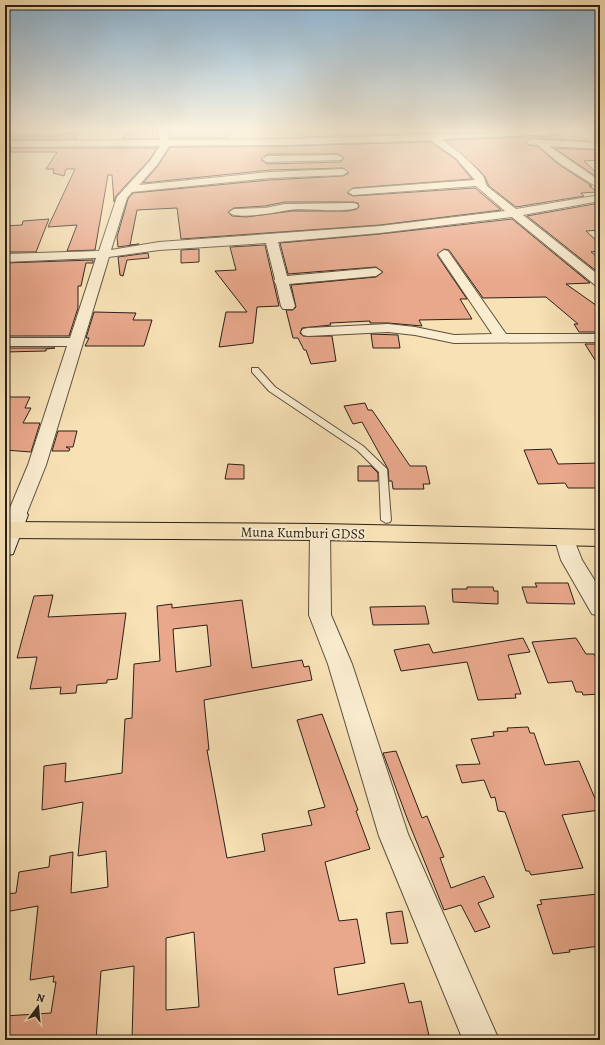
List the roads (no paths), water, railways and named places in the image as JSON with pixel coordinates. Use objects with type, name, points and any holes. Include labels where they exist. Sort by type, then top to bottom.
[{"type":"highway","name":"Muna Kumburi GDSS","points":[[9,528],[386,520],[600,524]]},
{"type":"highway","name":"Muna Kumburi GDSS","points":[[9,528],[320,532],[600,538]]},
{"type":"street","points":[[9,528],[37,465],[122,197],[139,180]]},
{"type":"street","points":[[131,189],[223,180]]},
{"type":"street","points":[[338,234],[353,206],[353,192],[347,180]]},
{"type":"street","points":[[592,180],[600,186]]},
{"type":"street","points":[[353,192],[479,183],[514,214],[600,282]]},
{"type":"street","points":[[5,258],[104,254],[150,247],[338,234],[514,214],[600,198]]},
{"type":"street","points":[[234,212],[265,211],[285,207],[353,206]]},
{"type":"street","points":[[265,211],[273,239],[280,281],[288,306]]},
{"type":"street","points":[[444,254],[502,339]]},
{"type":"street","points":[[280,281],[376,272]]},
{"type":"street","points":[[308,332],[388,328],[415,331],[454,339],[600,338]]},
{"type":"street","points":[[5,342],[76,342]]},
{"type":"street","points":[[320,532],[320,615],[340,664],[394,836],[481,1040]]},
{"type":"street","points":[[564,537],[572,560],[600,608]]},
{"type":"lane","points":[[255,370],[272,389],[360,448],[384,470],[386,520]]}]
